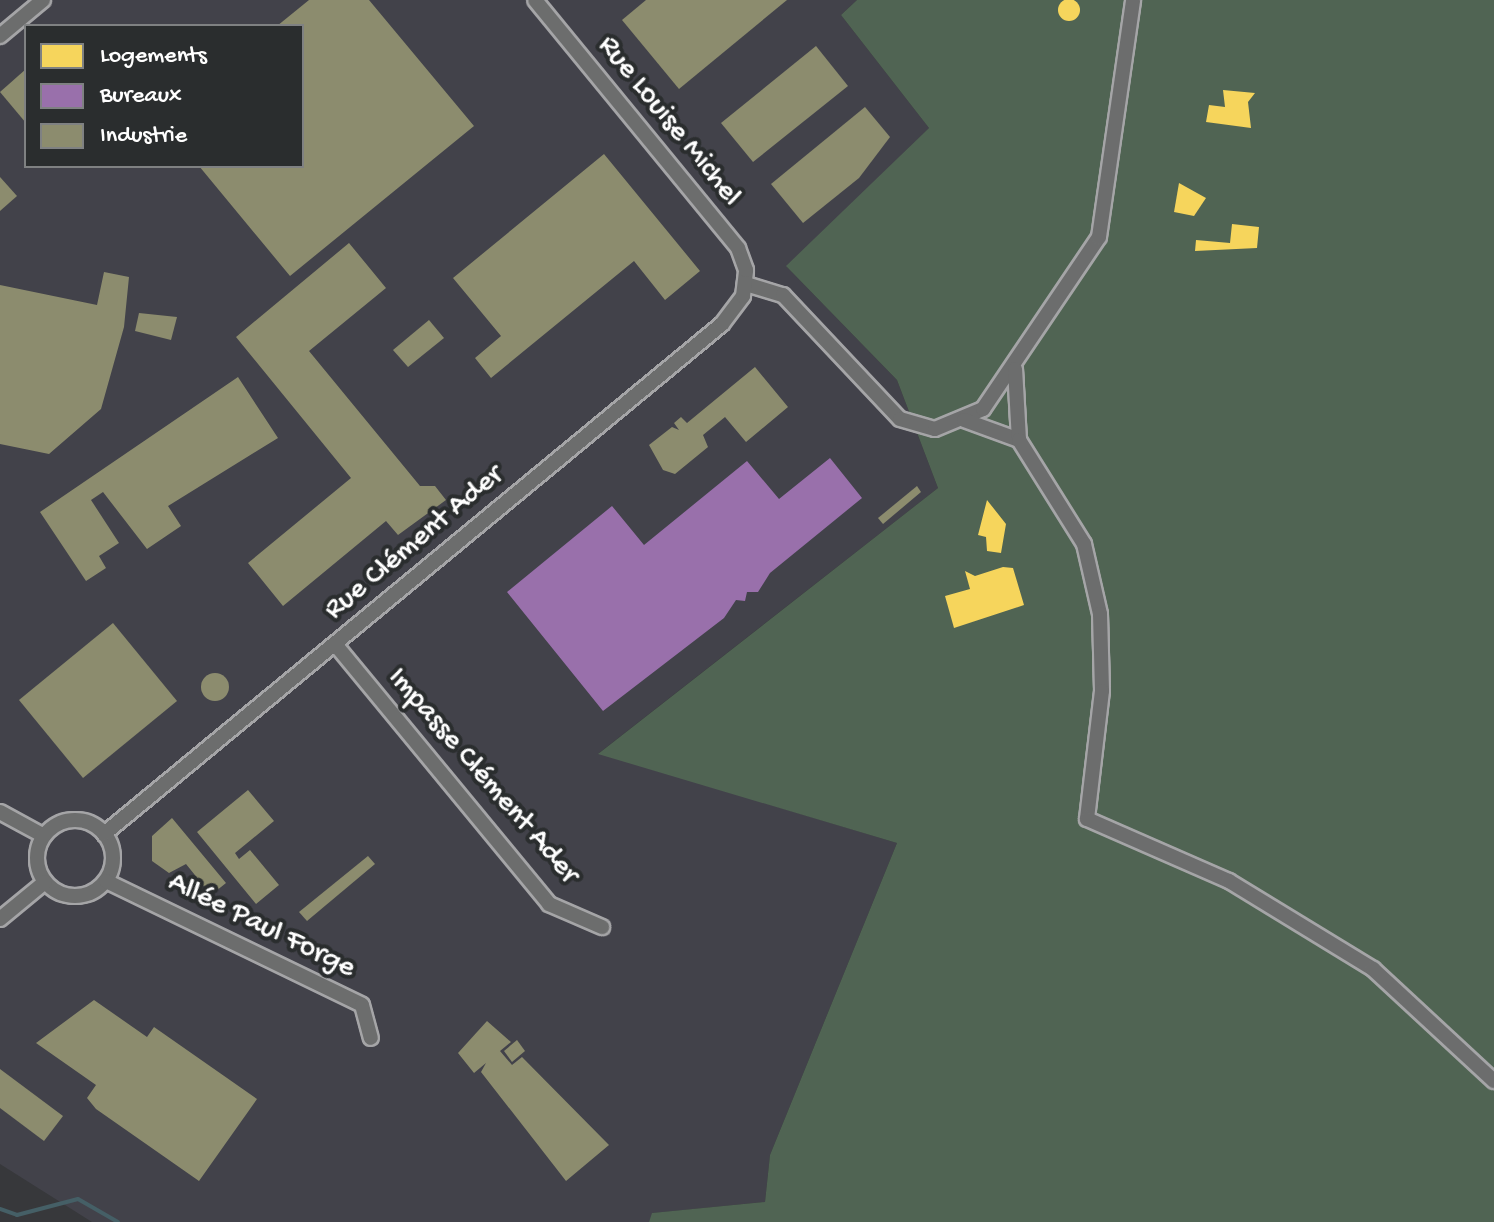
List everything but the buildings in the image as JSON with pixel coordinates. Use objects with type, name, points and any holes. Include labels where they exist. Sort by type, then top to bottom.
[{"type":"street","points":[[0,36],[43,0]]},
{"type":"street","name":"Rue Louise Michel","points":[[535,0],[738,248],[746,284]]},
{"type":"street","points":[[964,420],[1015,369],[1099,237],[1133,0]]},
{"type":"street","points":[[746,284],[783,295],[900,419],[920,429],[964,420],[1019,440]]},
{"type":"street","name":"Rue Clément Ader","points":[[104,834],[722,324],[746,284]]},
{"type":"street","points":[[1015,369],[1019,440],[1084,544],[1100,614],[1102,691],[1087,819],[1229,881],[1373,969],[1494,1081]]},
{"type":"street","name":"Impasse Clément Ader","points":[[335,644],[549,904],[602,927]]},
{"type":"street","points":[[0,812],[44,836]]},
{"type":"street","points":[[73,820],[104,834],[113,853],[106,881],[74,897],[45,882],[37,864],[44,836],[73,820]]},
{"type":"street","name":"Allée Paul Forge","points":[[106,881],[362,1005],[371,1038]]},
{"type":"street","points":[[0,919],[45,882]]},
{"type":"shaded area","points":[[0,0],[857,0],[841,15],[929,128],[787,267],[897,380],[938,488],[599,753],[897,843],[770,1155],[765,1202],[653,1213],[649,1222],[92,1222],[0,1164]]},
{"type":"green space","points":[[857,0],[1494,0],[1494,1222],[649,1222],[652,1213],[765,1202],[770,1155],[897,843],[598,754],[938,488],[897,380],[786,266],[929,128],[841,15]]},
{"type":"waterway","points":[[0,1209],[17,1215],[78,1199],[118,1222]]}]
